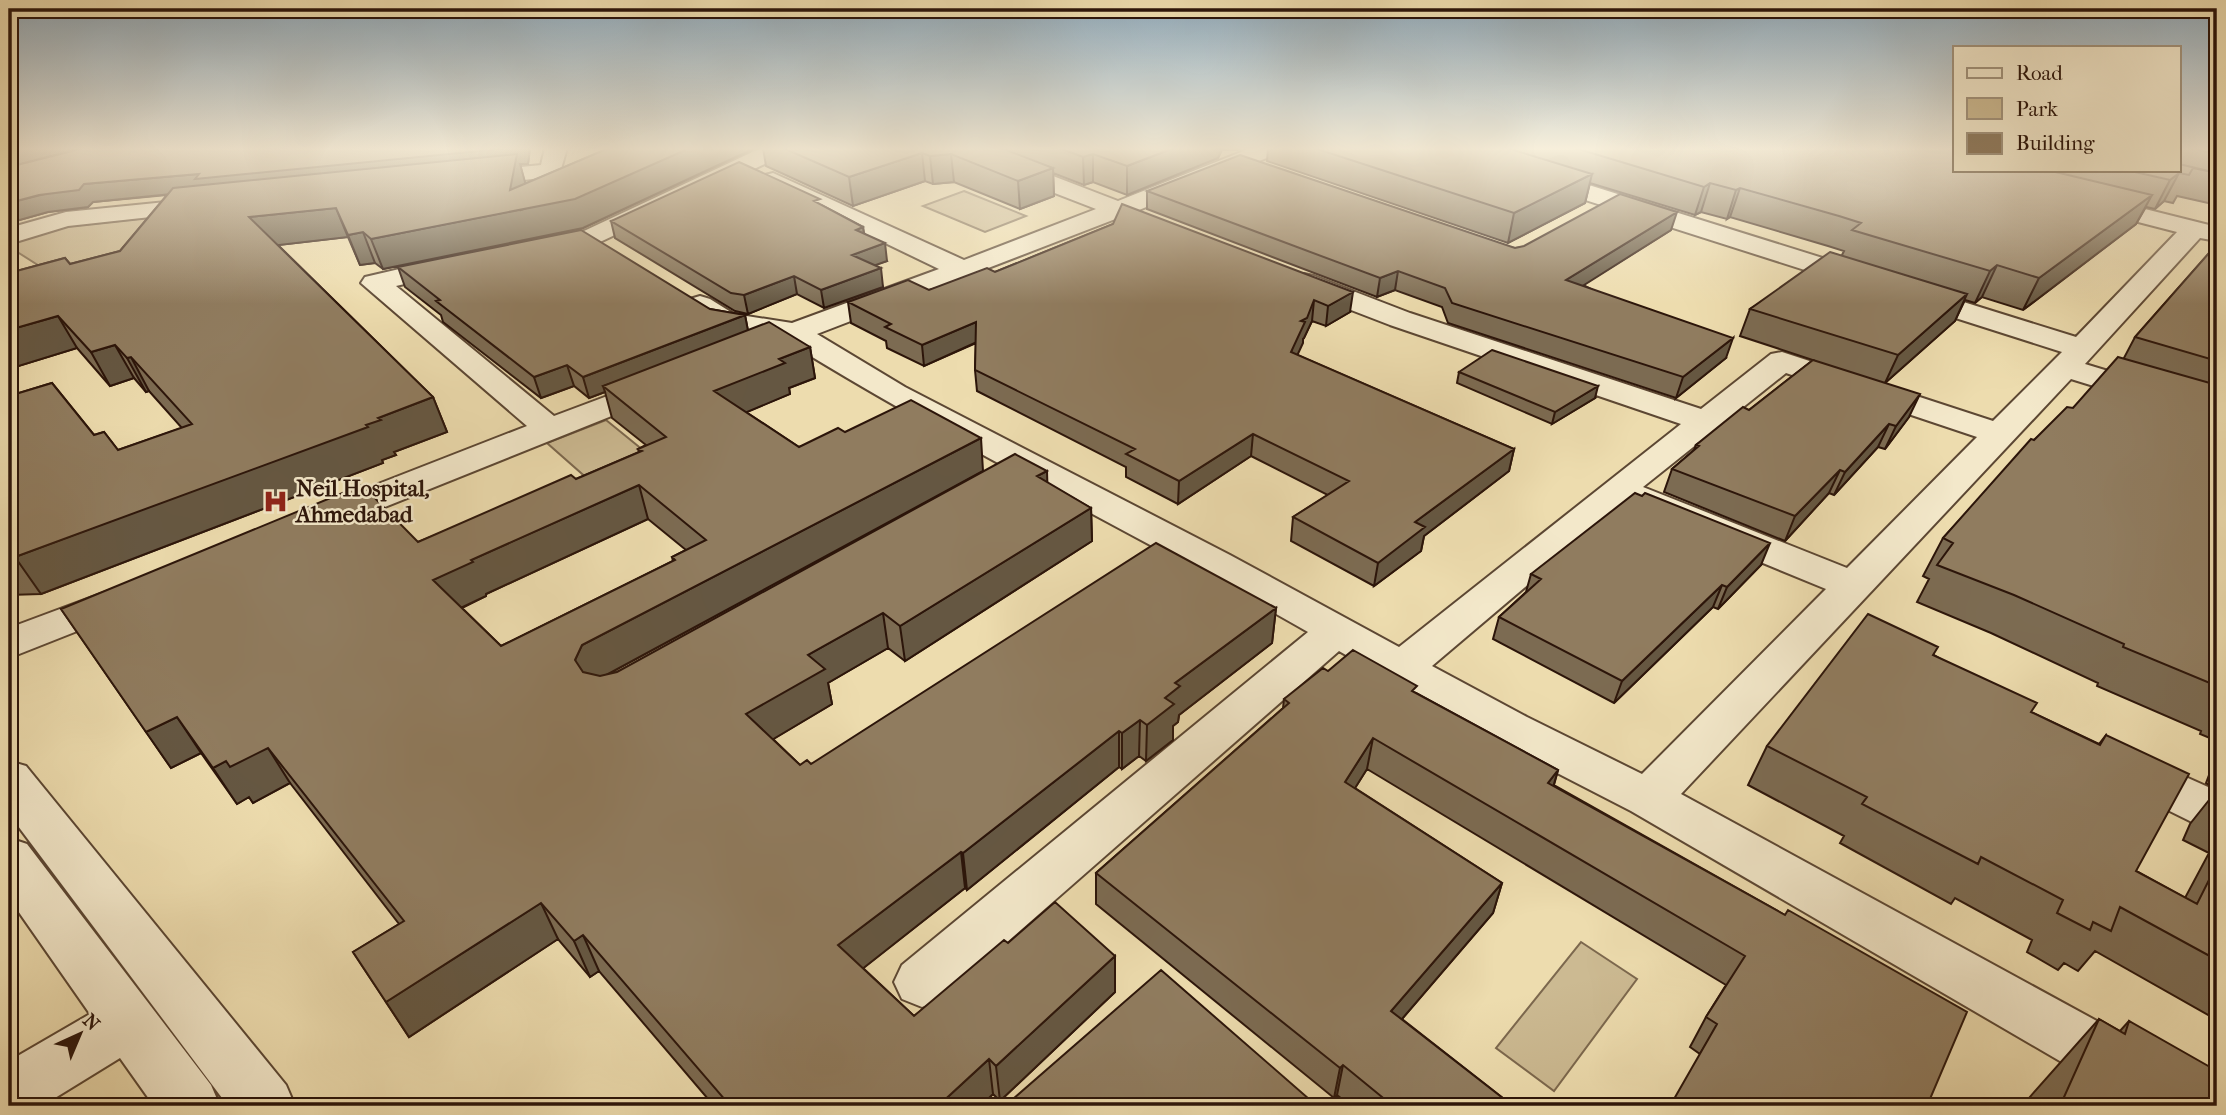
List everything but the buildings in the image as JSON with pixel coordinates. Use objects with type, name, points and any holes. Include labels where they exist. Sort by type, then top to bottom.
[{"type":"street","points":[[511,253],[608,248],[687,200]]},
{"type":"street","points":[[815,200],[963,270]]},
{"type":"street","points":[[1095,200],[1156,224]]},
{"type":"street","points":[[742,352],[963,270],[1140,200]]},
{"type":"street","points":[[1609,200],[2073,358],[2217,414]]},
{"type":"street","points":[[2082,200],[2206,232]]},
{"type":"street","points":[[1578,219],[1612,201]]},
{"type":"street","points":[[9,236],[66,219],[232,202]]},
{"type":"street","points":[[1648,799],[1840,628],[1853,585],[2073,358],[2206,232]]},
{"type":"street","points":[[471,261],[404,274],[375,283],[550,429]]},
{"type":"street","points":[[1285,274],[1400,319],[1706,421]]},
{"type":"street","points":[[670,286],[726,321],[793,332],[894,394],[1169,539],[1510,729],[1648,799],[2193,1106]]},
{"type":"street","points":[[1402,668],[1618,490],[1782,361],[2000,434]]},
{"type":"street","points":[[305,526],[691,373]]},
{"type":"street","points":[[989,484],[1026,464]]},
{"type":"street","points":[[1618,490],[1853,585]]},
{"type":"street","points":[[1135,562],[1169,539]]},
{"type":"street","points":[[9,644],[150,588]]},
{"type":"street","points":[[922,982],[1336,631]]},
{"type":"street","points":[[2094,752],[2217,813]]},
{"type":"street","points":[[9,779],[265,1106]]},
{"type":"street","points":[[9,858],[190,1106]]},
{"type":"street","points":[[9,1093],[128,1021]]},
{"type":"green space","points":[[939,200],[986,200],[1026,216],[985,232],[923,206]]},
{"type":"green space","points":[[166,216],[133,265],[52,274],[11,248],[26,231]]},
{"type":"green space","points":[[606,420],[649,455],[589,480],[547,443]]},
{"type":"green space","points":[[1581,942],[1637,979],[1554,1091],[1496,1048]]},
{"type":"place","name":"Neil Hospital, Ahmedabad","points":[[276,501]]}]
